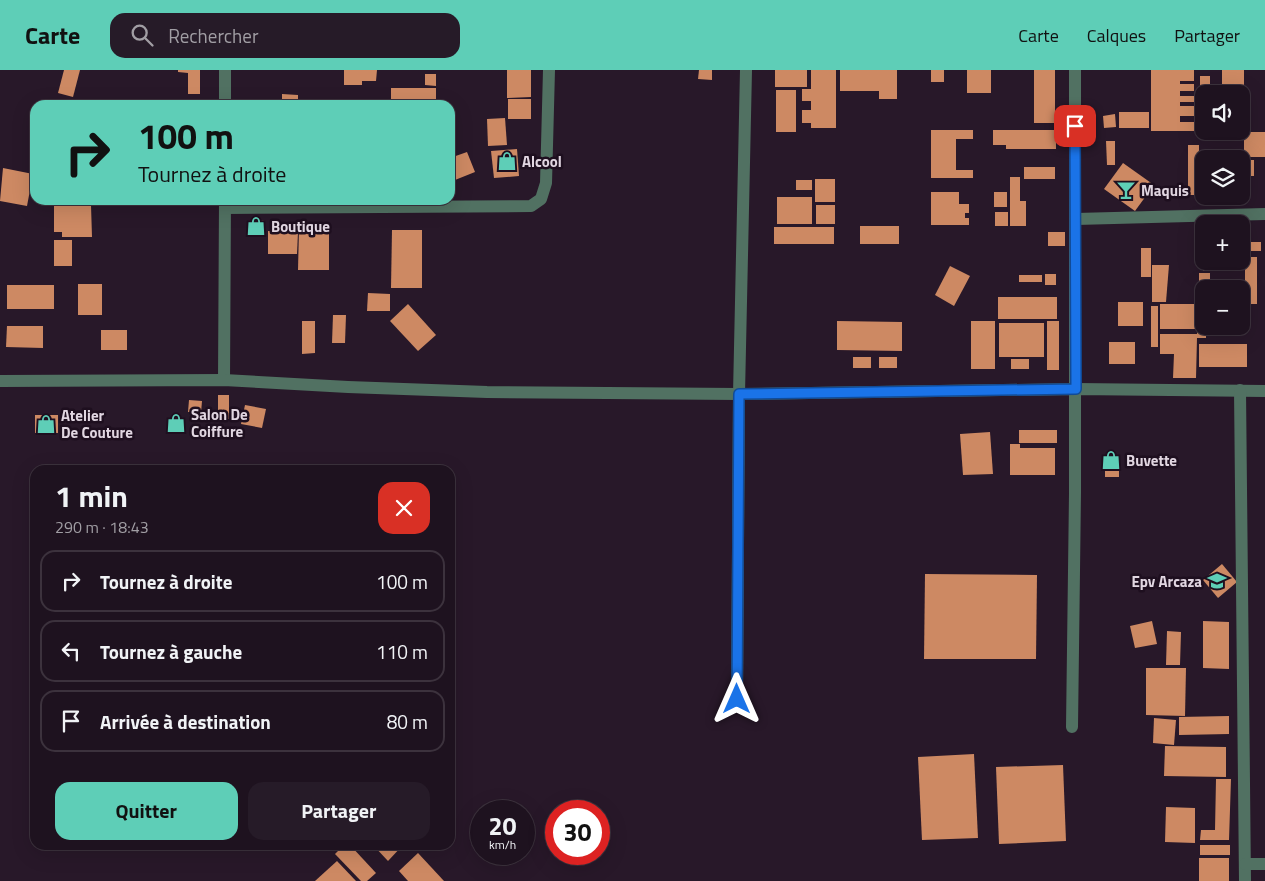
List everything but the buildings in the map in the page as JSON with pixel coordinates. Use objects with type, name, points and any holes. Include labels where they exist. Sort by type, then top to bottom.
[{"type":"street","points":[[225,70],[225,100]]},
{"type":"street","points":[[378,205],[531,206],[541,200],[546,183],[549,70]]},
{"type":"street","points":[[737,699],[739,394],[746,70]]},
{"type":"street","points":[[1072,727],[1076,389],[1075,70]]},
{"type":"street","points":[[224,380],[225,205]]},
{"type":"street","points":[[1076,219],[1265,214]]},
{"type":"street","points":[[0,381],[224,380],[348,387],[477,391],[739,394],[1076,389],[1265,391]]},
{"type":"street","points":[[1240,390],[1245,881]]},
{"type":"street","points":[[1245,864],[1265,864]]},
{"type":"place","name":"Alcool","points":[[507,161]]},
{"type":"place","name":"Maquis","points":[[1126,190]]},
{"type":"place","name":"Boutique","points":[[256,226]]},
{"type":"place","name":"Salon De Coiffure","points":[[176,423]]},
{"type":"place","name":"Atelier De Couture","points":[[46,424]]},
{"type":"place","name":"Buvette","points":[[1111,460]]},
{"type":"place","name":"Epv Arcaza","points":[[1217,581]]},
{"type":"route","points":[[737,699],[739,394],[1076,389],[1075,126]]}]
